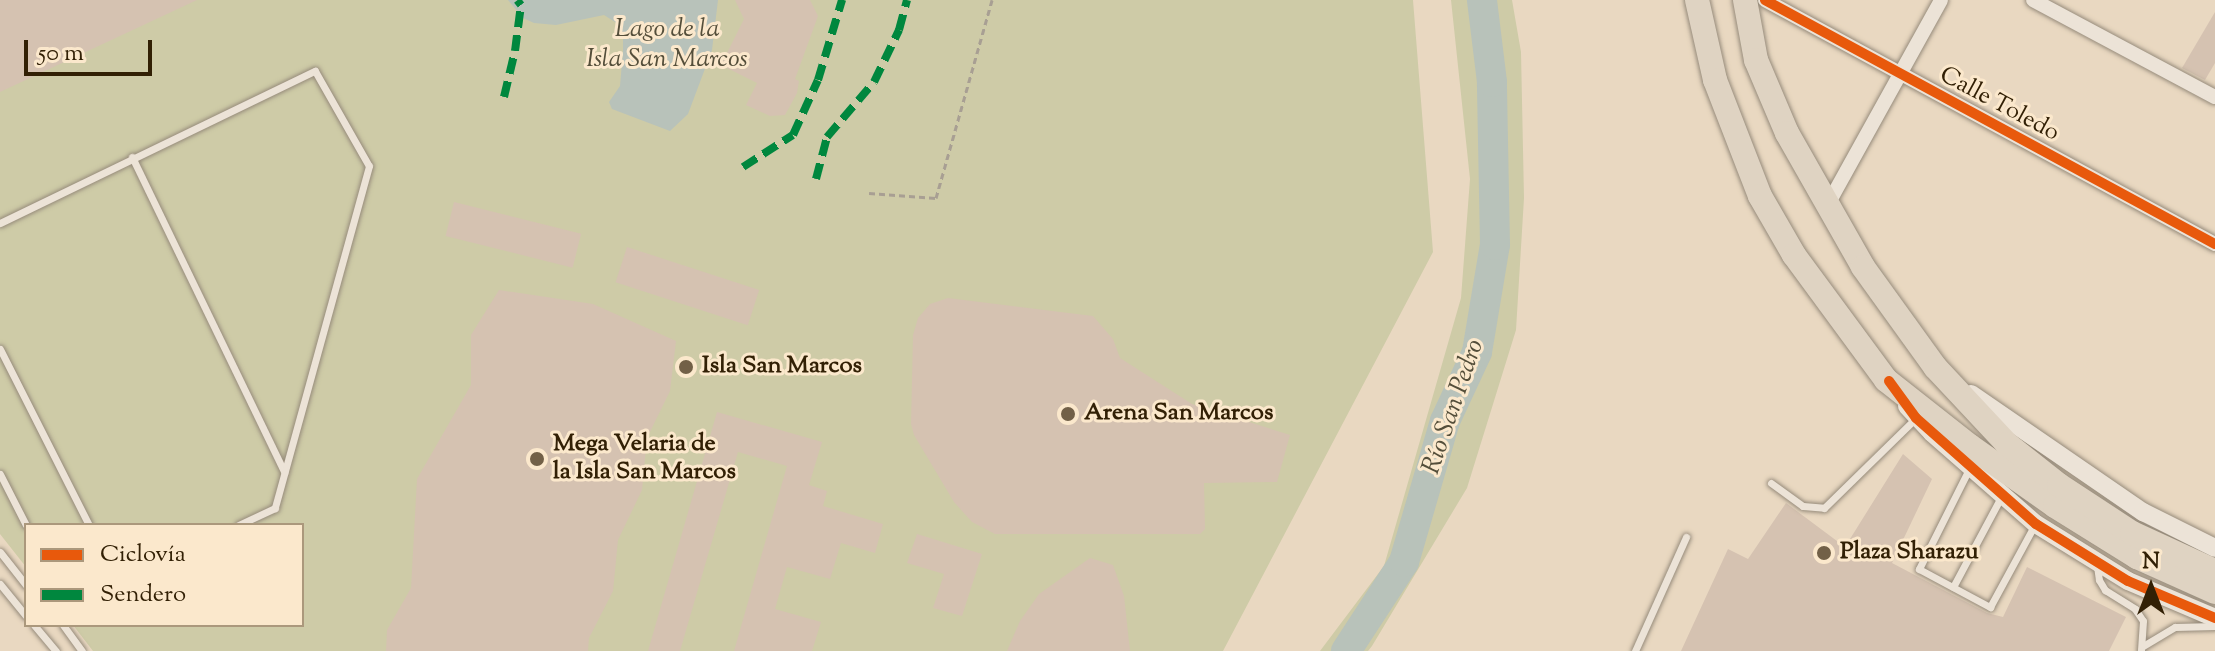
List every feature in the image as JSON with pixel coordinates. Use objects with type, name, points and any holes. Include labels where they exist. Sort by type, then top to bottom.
[{"type":"main road","points":[[1697,0],[1715,80],[1760,196],[1794,255],[1889,381],[1970,456],[2137,557],[2215,592]]},
{"type":"main road","points":[[1745,0],[1756,60],[1787,133],[1826,207],[1935,367],[2007,444],[2059,485],[2132,533],[2215,571]]},
{"type":"street","name":"Calle Toledo","points":[[1765,0],[2215,244]]},
{"type":"street","points":[[1826,207],[1941,0]]},
{"type":"street","points":[[2033,0],[2215,97]]},
{"type":"street","points":[[1935,367],[2071,466],[2143,512],[2215,548]]},
{"type":"street","points":[[1889,381],[1916,418],[1970,456],[2001,496],[2036,524],[2128,581],[2215,618]]},
{"type":"lane","points":[[0,223],[315,71],[369,166],[275,508],[243,523]]},
{"type":"lane","points":[[132,157],[285,473]]},
{"type":"lane","points":[[0,349],[88,523]]},
{"type":"lane","points":[[1771,483],[1803,506],[1824,508],[1916,418]]},
{"type":"lane","points":[[1970,456],[1919,569],[1990,607],[2036,524]]},
{"type":"lane","points":[[0,474],[25,523]]},
{"type":"lane","points":[[1953,587],[2001,496]]},
{"type":"lane","points":[[1635,651],[1686,537]]},
{"type":"lane","points":[[0,552],[24,582]]},
{"type":"lane","points":[[2096,563],[2099,580],[2105,590],[2135,609],[2143,621],[2142,649]]},
{"type":"lane","points":[[0,584],[24,614]]},
{"type":"lane","points":[[2142,649],[2175,627],[2215,626]]},
{"type":"lane","points":[[37,627],[56,651]]},
{"type":"lane","points":[[64,627],[82,651]]},
{"type":"path","points":[[869,193],[936,198],[992,0]]},
{"type":"shaded area","name":"Isla San Marcos","points":[[0,0],[1413,0],[1433,252],[1223,651],[93,651],[75,627],[304,627],[304,523],[24,523],[24,564],[0,534]]},
{"type":"shaded area","points":[[1451,0],[1512,0],[1521,52],[1524,198],[1516,330],[1467,488],[1372,646],[1368,651],[1320,651],[1384,566],[1461,298],[1470,179]]},
{"type":"water","name":"Lago de la Isla San Marcos","points":[[508,0],[718,0],[712,50],[688,114],[670,131],[612,109],[609,102],[620,86],[623,34],[615,22],[604,15],[556,25],[534,23],[523,18]]},
{"type":"building","points":[[0,0],[197,0],[0,92]]},
{"type":"building","points":[[735,0],[810,0],[818,16],[795,79],[799,81],[797,93],[785,115],[770,116],[746,105],[757,83],[721,65],[744,19]]},
{"type":"building","points":[[2215,12],[2215,63],[2205,80],[2182,68]]},
{"type":"building","points":[[454,202],[581,234],[573,268],[446,236]]},
{"type":"building","points":[[627,247],[759,290],[748,325],[616,282]]},
{"type":"building","name":"Mega Velaria de la Isla San Marcos","points":[[499,290],[593,304],[676,341],[670,391],[647,438],[642,490],[618,540],[613,591],[589,638],[588,651],[386,651],[387,630],[411,588],[417,479],[471,385],[471,335]]},
{"type":"building","name":"Arena San Marcos","points":[[948,298],[1093,316],[1113,339],[1120,358],[1192,404],[1290,435],[1277,482],[1204,483],[1205,529],[1200,534],[995,534],[972,522],[954,502],[914,435],[911,424],[913,335],[918,318],[930,304]]},
{"type":"building","points":[[717,412],[822,442],[809,485],[827,491],[823,506],[883,524],[875,553],[841,543],[830,579],[787,567],[775,609],[821,622],[812,651],[734,651],[787,466],[738,452],[680,651],[648,651]]},
{"type":"building","points":[[1903,454],[1932,479],[1892,563],[1987,613],[2003,617],[2027,567],[2126,617],[2109,651],[1681,651],[1728,549],[1748,559],[1786,503],[1845,547]]},
{"type":"building","points":[[917,534],[982,554],[962,616],[933,608],[944,574],[907,563]]},
{"type":"building","points":[[1090,558],[1113,565],[1124,596],[1130,651],[1007,651],[1020,621],[1039,594]]},
{"type":"waterway","name":"Río San Pedro","points":[[1346,651],[1404,562],[1445,421],[1477,352],[1495,245],[1492,82],[1482,0]]},
{"type":"marked path","points":[[504,97],[515,51],[521,5],[517,0]]},
{"type":"marked path","points":[[743,167],[793,135],[818,80],[842,0]]},
{"type":"marked path","points":[[816,179],[827,137],[874,82],[899,30],[907,0]]},
{"type":"cycle path","points":[[1765,0],[2215,244]]},
{"type":"cycle path","points":[[1889,381],[1916,418],[2036,524],[2128,581],[2215,618]]},
{"type":"place","name":"Isla San Marcos","points":[[686,367]]},
{"type":"place","name":"Arena San Marcos","points":[[1068,414]]},
{"type":"place","name":"Mega Velaria de la Isla San Marcos","points":[[537,459]]},
{"type":"place","name":"Plaza Sharazu","points":[[1824,553]]}]
